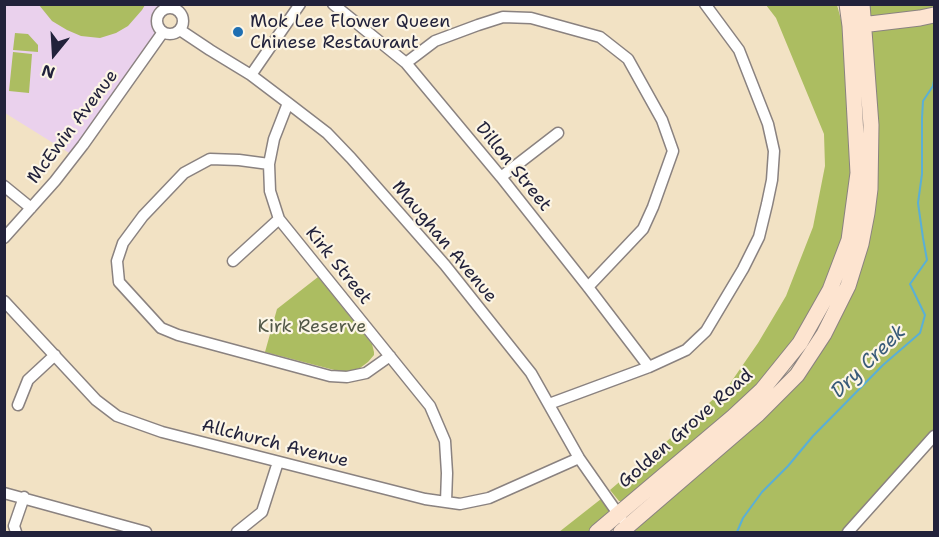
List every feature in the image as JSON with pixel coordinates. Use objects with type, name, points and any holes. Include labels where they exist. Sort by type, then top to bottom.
[{"type":"main road","name":"Golden Grove Road","points":[[597,532],[622,525],[758,414],[797,375],[824,334],[848,286],[861,244],[867,213],[872,125],[857,26],[847,4]]},
{"type":"main road","name":"Golden Grove Road","points":[[857,26],[862,4]]},
{"type":"main road","points":[[857,26],[934,15]]},
{"type":"street","points":[[251,75],[300,4]]},
{"type":"street","name":"Dillon Street","points":[[333,4],[406,63],[501,177],[649,367]]},
{"type":"street","points":[[549,404],[649,367],[686,350],[706,331],[759,237],[772,180],[774,151],[768,124],[739,50],[705,4]]},
{"type":"street","points":[[170,8],[181,8],[183,22],[180,30],[174,34],[163,32],[158,26],[159,13],[170,8]]},
{"type":"street","points":[[406,63],[435,40],[503,17],[531,18],[600,37],[627,59],[662,120],[673,151],[654,207],[643,229],[588,287]]},
{"type":"street","name":"Maughan Avenue","points":[[180,30],[251,75],[327,133],[445,265],[531,373],[579,458],[622,525]]},
{"type":"street","name":"McEwin Avenue","points":[[4,238],[55,181],[83,145],[163,32]]},
{"type":"street","name":"Kirk Street","points":[[288,103],[273,139],[269,164],[270,191],[279,219],[430,406],[445,441],[446,502]]},
{"type":"street","points":[[501,177],[558,133]]},
{"type":"street","points":[[269,164],[210,159],[184,172],[143,216],[123,243],[117,261],[119,282],[161,328],[330,376],[347,377],[366,373],[390,356]]},
{"type":"street","points":[[4,186],[31,208]]},
{"type":"street","points":[[233,261],[279,219]]},
{"type":"street","name":"Allchurch Avenue","points":[[4,301],[96,400],[117,416],[162,432],[425,499],[460,504],[489,498],[579,458]]},
{"type":"street","points":[[18,405],[28,380],[55,355]]},
{"type":"street","points":[[849,532],[934,436]]},
{"type":"street","points":[[237,532],[262,512],[278,462]]},
{"type":"street","points":[[4,493],[146,532]]},
{"type":"street","points":[[16,532],[14,526],[24,498]]},
{"type":"shaded area","points":[[4,5],[182,5],[179,11],[170,8],[159,13],[157,22],[160,29],[74,156],[5,113]]},
{"type":"green space","points":[[39,5],[145,5],[128,26],[100,38],[81,36],[67,30],[52,21]]},
{"type":"green space","points":[[766,5],[837,5],[843,27],[854,174],[840,255],[797,340],[760,387],[624,501],[619,501],[610,490],[729,385],[786,296],[813,227],[825,166],[824,134],[776,18]]},
{"type":"green space","points":[[862,5],[934,5],[934,436],[848,532],[621,532],[797,375],[848,286],[870,189]]},
{"type":"green space","points":[[15,33],[28,34],[38,45],[38,52],[13,50]]},
{"type":"green space","points":[[13,52],[32,54],[29,93],[9,91]]},
{"type":"green space","name":"Kirk Reserve","points":[[318,277],[372,344],[374,355],[360,368],[342,372],[265,352],[277,309]]},
{"type":"green space","points":[[601,499],[608,507],[608,516],[593,532],[559,532]]},
{"type":"waterway","name":"Dry Creek","points":[[737,532],[743,518],[762,492],[813,436],[883,365],[920,333],[925,315],[910,284],[927,260],[918,203],[922,174],[923,101],[933,86],[934,80]]},
{"type":"place","name":"Mok Lee Flower Queen Chinese Restaurant","points":[[238,32]]}]
